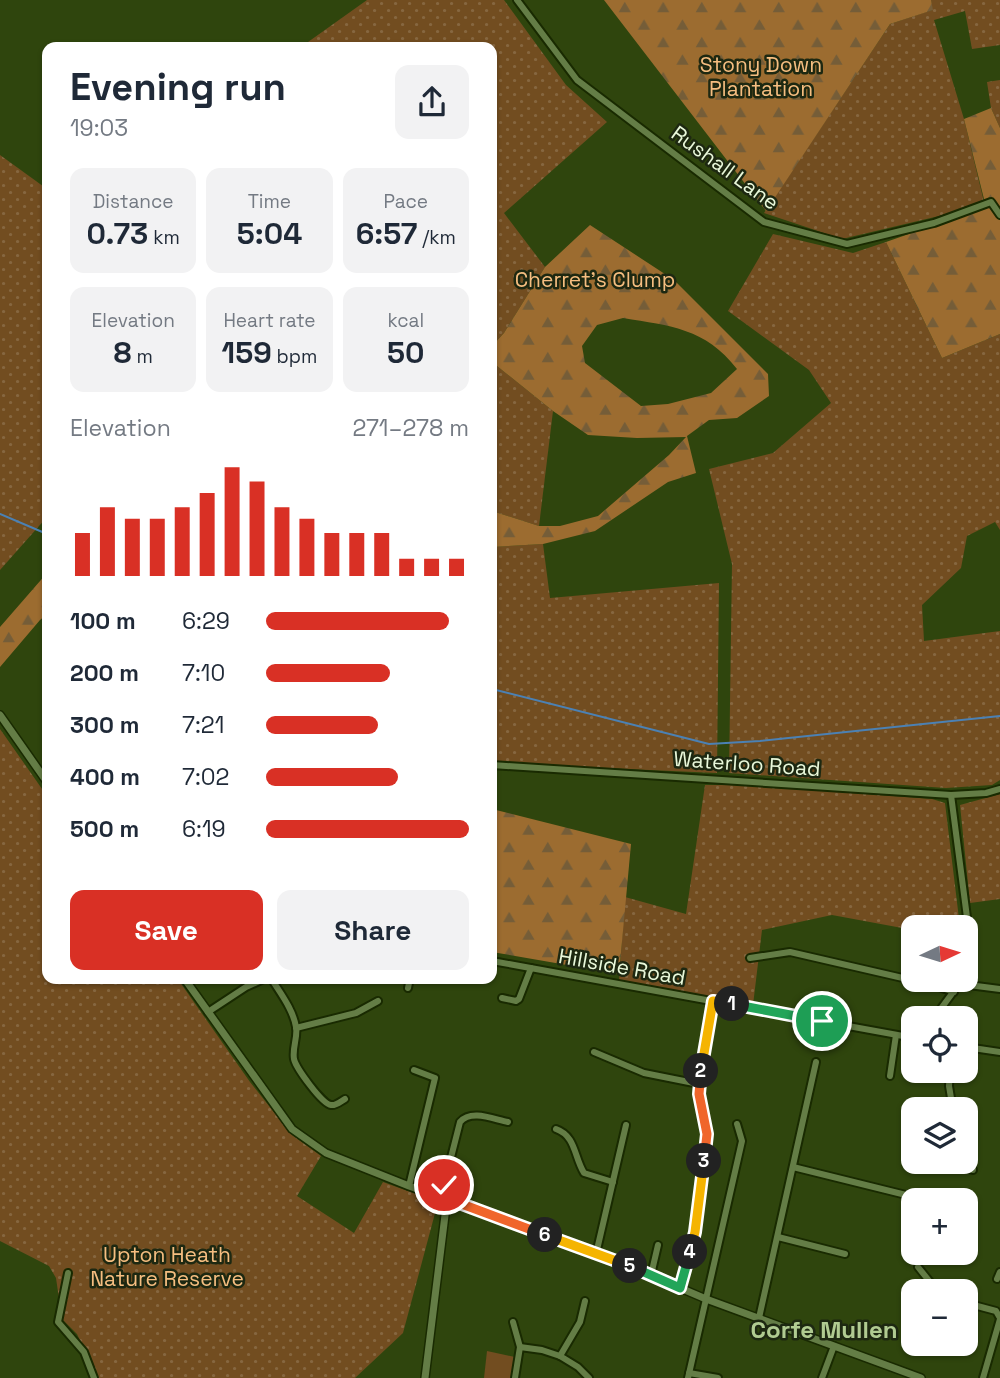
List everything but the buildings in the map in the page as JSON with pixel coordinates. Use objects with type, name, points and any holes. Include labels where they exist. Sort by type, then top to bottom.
[{"type":"street","name":"Rushall Lane","points":[[517,0],[578,80],[764,222],[847,244],[934,223],[991,202],[1000,215]]},
{"type":"street","points":[[0,715],[42,775]]},
{"type":"street","name":"Waterloo Road","points":[[497,765],[951,795],[986,793],[1000,789]]},
{"type":"street","points":[[951,795],[967,915]]},
{"type":"street","points":[[750,958],[790,952],[901,978]]},
{"type":"street","name":"Hillside Road","points":[[497,962],[901,1036]]},
{"type":"street","name":"Hillside Road","points":[[502,998],[516,1001],[519,999],[531,968]]},
{"type":"street","points":[[188,984],[292,1129],[326,1153],[921,1378]]},
{"type":"street","points":[[208,1012],[253,984]]},
{"type":"street","points":[[272,984],[291,1011],[296,1028],[293,1055],[295,1065],[323,1101],[335,1105],[345,1099]]},
{"type":"street","points":[[408,988],[409,984]]},
{"type":"street","points":[[978,985],[1000,989]]},
{"type":"street","points":[[943,1006],[954,992]]},
{"type":"street","points":[[296,1028],[356,1013],[378,1001]]},
{"type":"street","points":[[680,1288],[695,1232],[707,1139],[699,1084],[713,1001]]},
{"type":"street","points":[[890,1076],[896,1035]]},
{"type":"street","points":[[978,1049],[1000,1052]]},
{"type":"street","points":[[594,1052],[644,1073],[699,1084]]},
{"type":"street","points":[[759,1318],[816,1062]]},
{"type":"street","points":[[409,1186],[435,1078],[414,1070]]},
{"type":"street","points":[[425,1378],[447,1199],[444,1185],[460,1122],[464,1117],[472,1115],[508,1122]]},
{"type":"street","points":[[718,1378],[689,1375],[742,1141],[737,1124]]},
{"type":"street","points":[[556,1129],[570,1138],[584,1173],[613,1182]]},
{"type":"street","points":[[596,1254],[627,1129]]},
{"type":"street","points":[[793,1167],[901,1194]]},
{"type":"street","points":[[778,1237],[845,1254]]},
{"type":"street","points":[[651,1275],[659,1245]]},
{"type":"street","points":[[918,1267],[928,1279]]},
{"type":"street","points":[[68,1273],[58,1322],[84,1352],[94,1378]]},
{"type":"street","points":[[560,1356],[580,1322],[585,1301]]},
{"type":"street","points":[[978,1306],[996,1311],[1000,1319],[982,1378]]},
{"type":"street","points":[[513,1322],[520,1347],[514,1378]]},
{"type":"street","points":[[822,1378],[834,1346]]},
{"type":"street","points":[[520,1347],[560,1356],[578,1367],[589,1378]]},
{"type":"green space","points":[[367,0],[504,0],[566,85],[607,122],[504,213],[545,267],[497,341],[497,42],[308,42]]},
{"type":"green space","name":"Stony Down Plantation","points":[[604,0],[931,0],[933,10],[890,24],[766,211]]},
{"type":"green space","points":[[931,0],[1000,0],[1000,45],[972,49],[965,11],[934,20],[964,119],[984,202],[939,216],[842,239],[764,213],[890,24],[932,10]]},
{"type":"green space","points":[[1000,80],[1000,128],[991,108],[987,82]]},
{"type":"green space","points":[[991,108],[1000,128],[1000,334],[942,358],[886,242],[986,207],[964,119]]},
{"type":"green space","points":[[0,155],[42,185],[42,523],[0,570]]},
{"type":"green space","name":"Cherret's Clump","points":[[590,225],[674,280],[768,374],[769,396],[737,418],[709,420],[687,436],[696,473],[668,482],[595,531],[543,544],[497,547],[497,513],[539,526],[560,526],[598,516],[686,437],[588,435],[497,366],[497,341],[545,267]],"holes":[[[623,318],[672,327],[700,337],[725,355],[737,369],[711,393],[668,404],[641,406],[585,363],[582,346],[597,325]]]},
{"type":"green space","points":[[773,234],[853,253],[886,242],[942,358],[1000,334],[1000,530],[995,522],[967,536],[961,568],[922,605],[924,641],[1000,631],[1000,780],[992,785],[946,788],[729,773],[732,564],[709,469],[773,453],[831,403],[809,370],[728,311]]},
{"type":"green space","points":[[497,366],[553,411],[539,526],[497,513]]},
{"type":"green space","points":[[543,544],[550,598],[719,583],[717,773],[497,763],[497,547]]},
{"type":"green space","points":[[42,579],[42,618],[0,667],[0,627]]},
{"type":"green space","name":"Upton Heath Nature Reserve","points":[[0,729],[42,789],[42,984],[181,984],[250,1082],[292,1135],[321,1156],[297,1196],[354,1233],[383,1182],[438,1202],[403,1333],[355,1378],[97,1378],[77,1334],[62,1319],[56,1278],[49,1266],[0,1241]]},
{"type":"green space","points":[[705,785],[748,785],[932,799],[945,803],[959,915],[901,915],[901,928],[832,915],[762,930],[753,1005],[619,981],[625,897],[686,914]]},
{"type":"green space","points":[[1000,794],[1000,899],[970,903],[960,805]]},
{"type":"green space","points":[[497,810],[631,844],[619,974],[497,953]]},
{"type":"green space","points":[[487,1351],[515,1357],[513,1378],[484,1378]]},
{"type":"waterway","points":[[0,514],[42,532]]},
{"type":"waterway","points":[[497,690],[709,744],[1000,716]]},
{"type":"district","name":"Corfe Mullen","points":[[824,1330]]},
{"type":"route","points":[[444,1185],[447,1199],[624,1264],[680,1288],[695,1232],[707,1139],[699,1084],[713,1001],[822,1021]]}]
